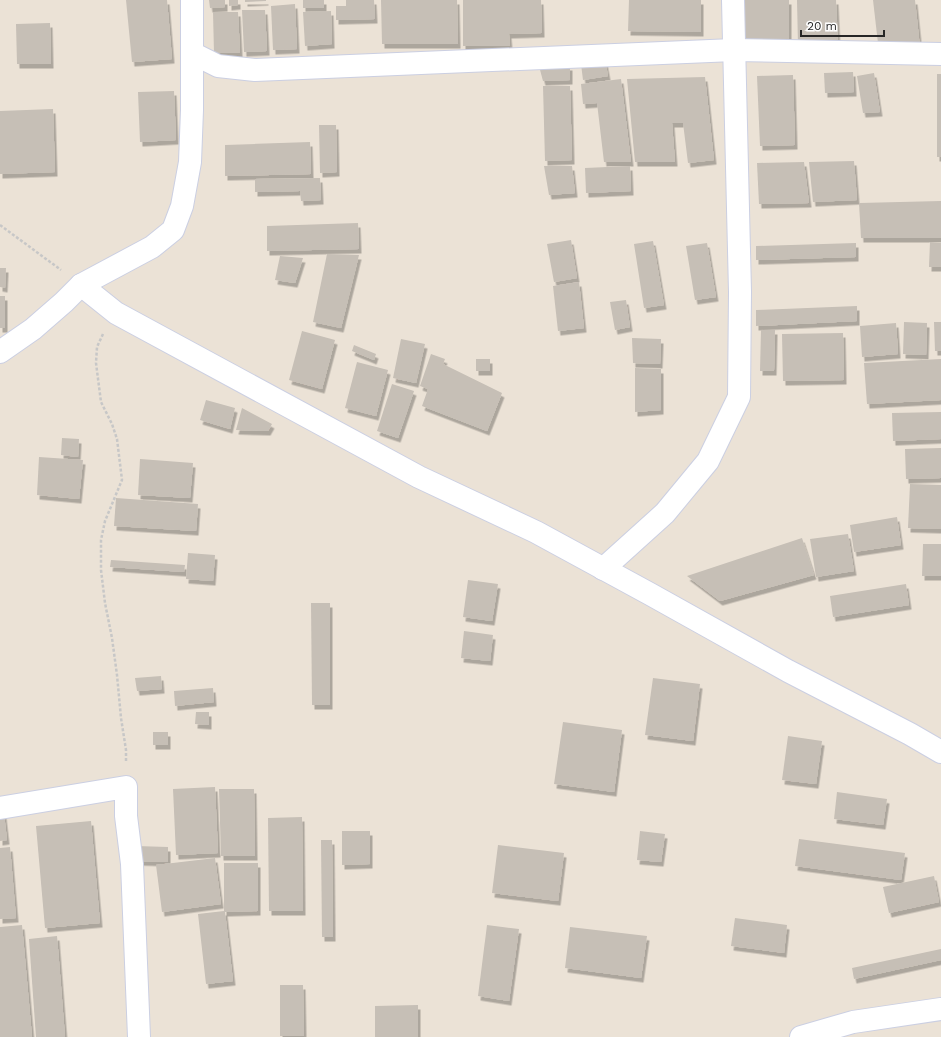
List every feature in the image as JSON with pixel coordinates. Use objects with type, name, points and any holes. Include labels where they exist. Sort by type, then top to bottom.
[{"type":"street","points":[[0,352],[32,329],[64,302],[81,285],[152,247],[173,230],[182,206],[190,162],[192,110],[192,0]]},
{"type":"street","points":[[603,569],[665,513],[708,461],[738,397],[740,292],[733,0]]},
{"type":"street","points":[[192,53],[218,66],[255,70],[734,50],[941,54]]},
{"type":"street","points":[[81,285],[116,313],[419,477],[536,532],[788,671],[910,734],[941,752]]},
{"type":"street","points":[[0,808],[126,787],[126,816],[132,864],[140,1037]]},
{"type":"street","points":[[801,1037],[853,1022],[941,1009]]},
{"type":"path","points":[[0,225],[81,285]]},
{"type":"path","points":[[116,313],[104,330],[97,347],[96,363],[101,402],[112,424],[116,439],[122,480],[105,521],[101,540],[101,570],[105,603],[112,638],[126,750],[126,787]]},
{"type":"building","points":[[126,0],[167,0],[172,59],[132,62]]},
{"type":"building","points":[[209,0],[225,0],[225,7],[210,8]]},
{"type":"building","points":[[229,0],[238,0],[238,5],[229,6]]},
{"type":"building","points":[[245,0],[266,0],[266,1],[245,2]]},
{"type":"building","points":[[303,0],[324,0],[324,8],[303,8]]},
{"type":"building","points":[[346,0],[374,0],[375,19],[336,20],[336,6],[346,6]]},
{"type":"building","points":[[381,0],[457,0],[458,44],[382,44]]},
{"type":"building","points":[[463,0],[541,0],[542,33],[509,34],[510,46],[463,46]]},
{"type":"building","points":[[629,0],[701,0],[701,32],[628,31]]},
{"type":"building","points":[[745,0],[789,0],[789,49],[745,49]]},
{"type":"building","points":[[797,0],[836,0],[838,44],[798,46]]},
{"type":"building","points":[[873,0],[915,0],[920,48],[879,52]]},
{"type":"building","points":[[295,4],[297,49],[273,50],[271,6]]},
{"type":"building","points":[[242,10],[265,10],[267,51],[244,52]]},
{"type":"building","points":[[331,11],[332,44],[305,46],[303,12]]},
{"type":"building","points":[[213,12],[238,12],[240,53],[214,53]]},
{"type":"building","points":[[50,23],[51,64],[17,64],[16,24]]},
{"type":"building","points":[[605,60],[608,76],[583,80],[581,64]]},
{"type":"building","points":[[539,66],[570,66],[570,80],[543,81]]},
{"type":"building","points":[[853,72],[854,92],[825,93],[824,73]]},
{"type":"building","points":[[874,73],[880,112],[863,113],[857,76]]},
{"type":"building","points":[[937,74],[941,74],[941,157],[937,157]]},
{"type":"building","points":[[793,75],[795,145],[760,146],[757,76]]},
{"type":"building","points":[[705,77],[714,160],[688,163],[683,123],[672,123],[675,162],[635,162],[627,79]]},
{"type":"building","points":[[621,79],[631,162],[604,162],[597,103],[583,104],[581,84]]},
{"type":"building","points":[[543,86],[570,86],[572,160],[545,161]]},
{"type":"building","points":[[174,91],[176,140],[140,142],[138,92]]},
{"type":"building","points":[[53,109],[55,172],[0,174],[0,111]]},
{"type":"building","points":[[319,125],[336,125],[337,172],[320,173]]},
{"type":"building","points":[[310,142],[311,174],[225,176],[225,145]]},
{"type":"building","points":[[854,161],[857,200],[813,202],[809,162]]},
{"type":"building","points":[[804,162],[809,203],[759,204],[757,163]]},
{"type":"building","points":[[544,166],[572,166],[575,193],[549,195]]},
{"type":"building","points":[[630,166],[631,191],[586,193],[585,168]]},
{"type":"building","points":[[320,178],[321,200],[301,201],[300,191],[255,192],[255,179]]},
{"type":"building","points":[[941,201],[941,238],[861,238],[859,203]]},
{"type":"building","points":[[358,223],[359,249],[267,251],[267,226]]},
{"type":"building","points":[[571,240],[577,278],[554,282],[547,244]]},
{"type":"building","points":[[653,241],[664,305],[644,308],[634,244]]},
{"type":"building","points":[[930,242],[941,243],[941,267],[929,267]]},
{"type":"building","points":[[707,243],[716,297],[695,300],[686,246]]},
{"type":"building","points":[[856,243],[856,257],[756,260],[756,246]]},
{"type":"building","points":[[327,254],[359,255],[341,328],[313,322]]},
{"type":"building","points":[[280,256],[303,258],[295,283],[275,280]]},
{"type":"building","points":[[0,268],[6,268],[5,288],[0,287]]},
{"type":"building","points":[[579,282],[584,328],[558,331],[553,286]]},
{"type":"building","points":[[0,296],[5,296],[5,328],[0,328]]},
{"type":"building","points":[[626,300],[630,327],[615,330],[610,302]]},
{"type":"building","points":[[857,306],[857,321],[756,326],[756,310]]},
{"type":"building","points":[[904,322],[927,323],[926,355],[903,354]]},
{"type":"building","points":[[934,322],[941,322],[941,351],[935,351]]},
{"type":"building","points":[[896,323],[898,354],[862,357],[860,326]]},
{"type":"building","points":[[761,330],[775,330],[774,371],[760,371]]},
{"type":"building","points":[[302,331],[335,340],[322,389],[289,380]]},
{"type":"building","points":[[843,333],[844,380],[783,381],[782,334]]},
{"type":"building","points":[[632,338],[661,339],[660,364],[633,363]]},
{"type":"building","points":[[401,339],[425,344],[416,383],[393,378]]},
{"type":"building","points":[[354,345],[376,354],[374,360],[352,351]]},
{"type":"building","points":[[431,354],[445,359],[443,364],[502,393],[487,431],[422,406],[428,389],[420,386]]},
{"type":"building","points":[[476,359],[490,359],[490,371],[476,371]]},
{"type":"building","points":[[941,359],[941,400],[867,404],[864,363]]},
{"type":"building","points":[[357,362],[388,370],[376,416],[345,408]]},
{"type":"building","points":[[635,368],[661,369],[661,410],[635,412]]},
{"type":"building","points":[[392,384],[414,391],[398,438],[377,431]]},
{"type":"building","points":[[206,400],[235,408],[230,429],[200,420]]},
{"type":"building","points":[[242,408],[272,424],[268,431],[236,430]]},
{"type":"building","points":[[941,412],[941,439],[893,441],[892,413]]},
{"type":"building","points":[[62,438],[79,439],[78,457],[61,455]]},
{"type":"building","points":[[941,448],[941,478],[906,479],[905,449]]},
{"type":"building","points":[[39,457],[83,460],[79,499],[37,495]]},
{"type":"building","points":[[140,459],[193,463],[190,498],[138,495]]},
{"type":"building","points":[[910,484],[941,485],[941,529],[908,528]]},
{"type":"building","points":[[116,498],[198,504],[196,531],[114,526]]},
{"type":"building","points":[[897,517],[901,545],[854,552],[850,525]]},
{"type":"building","points":[[848,534],[854,571],[816,577],[810,539]]},
{"type":"building","points":[[802,538],[814,575],[720,601],[687,576]]},
{"type":"building","points":[[923,544],[941,544],[941,576],[922,576]]},
{"type":"building","points":[[188,553],[215,555],[213,581],[186,579]]},
{"type":"building","points":[[111,560],[185,565],[184,572],[110,567]]},
{"type":"building","points":[[468,580],[498,584],[492,621],[463,617]]},
{"type":"building","points":[[906,584],[909,605],[833,617],[830,596]]},
{"type":"building","points":[[311,603],[330,603],[330,705],[312,705]]},
{"type":"building","points":[[464,631],[493,635],[490,661],[461,658]]},
{"type":"building","points":[[161,676],[162,689],[137,691],[135,678]]},
{"type":"building","points":[[653,678],[700,684],[693,741],[645,735]]},
{"type":"building","points":[[213,688],[214,702],[175,706],[174,691]]},
{"type":"building","points":[[196,712],[209,712],[209,725],[195,724]]},
{"type":"building","points":[[563,722],[622,730],[614,792],[554,784]]},
{"type":"building","points":[[153,732],[168,732],[168,745],[153,745]]},
{"type":"building","points":[[788,736],[822,741],[816,784],[782,780]]},
{"type":"building","points":[[215,787],[218,853],[176,855],[173,789]]},
{"type":"building","points":[[219,789],[254,789],[255,856],[221,856]]},
{"type":"building","points":[[837,792],[887,799],[883,825],[834,819]]},
{"type":"building","points":[[4,814],[7,840],[0,841],[0,815]]},
{"type":"building","points":[[302,817],[303,911],[269,911],[268,818]]},
{"type":"building","points":[[91,821],[100,923],[45,928],[36,826]]},
{"type":"building","points":[[342,831],[370,831],[370,864],[342,865]]},
{"type":"building","points":[[640,831],[665,834],[661,862],[637,860]]},
{"type":"building","points":[[799,839],[905,853],[901,880],[795,866]]},
{"type":"building","points":[[321,840],[332,840],[333,937],[322,937]]},
{"type":"building","points":[[498,845],[564,853],[558,901],[492,893]]},
{"type":"building","points":[[136,846],[168,847],[168,862],[135,861]]},
{"type":"building","points":[[10,847],[16,918],[0,919],[0,848]]},
{"type":"building","points":[[215,858],[221,904],[162,912],[156,865]]},
{"type":"building","points":[[224,863],[258,863],[258,911],[225,912],[233,981],[206,984],[198,914],[224,911]]},
{"type":"building","points":[[934,876],[939,902],[889,913],[883,887]]},
{"type":"building","points":[[735,918],[787,925],[784,953],[731,946]]},
{"type":"building","points":[[22,925],[32,1037],[0,1037],[0,927]]},
{"type":"building","points":[[487,925],[519,929],[509,1001],[478,996]]},
{"type":"building","points":[[570,927],[647,936],[641,978],[565,968]]},
{"type":"building","points":[[57,936],[65,1037],[36,1037],[29,939]]},
{"type":"building","points":[[941,949],[941,960],[854,979],[852,968]]},
{"type":"building","points":[[280,985],[303,985],[304,1036],[280,1036]]},
{"type":"building","points":[[418,1005],[418,1037],[375,1037],[375,1006]]}]
